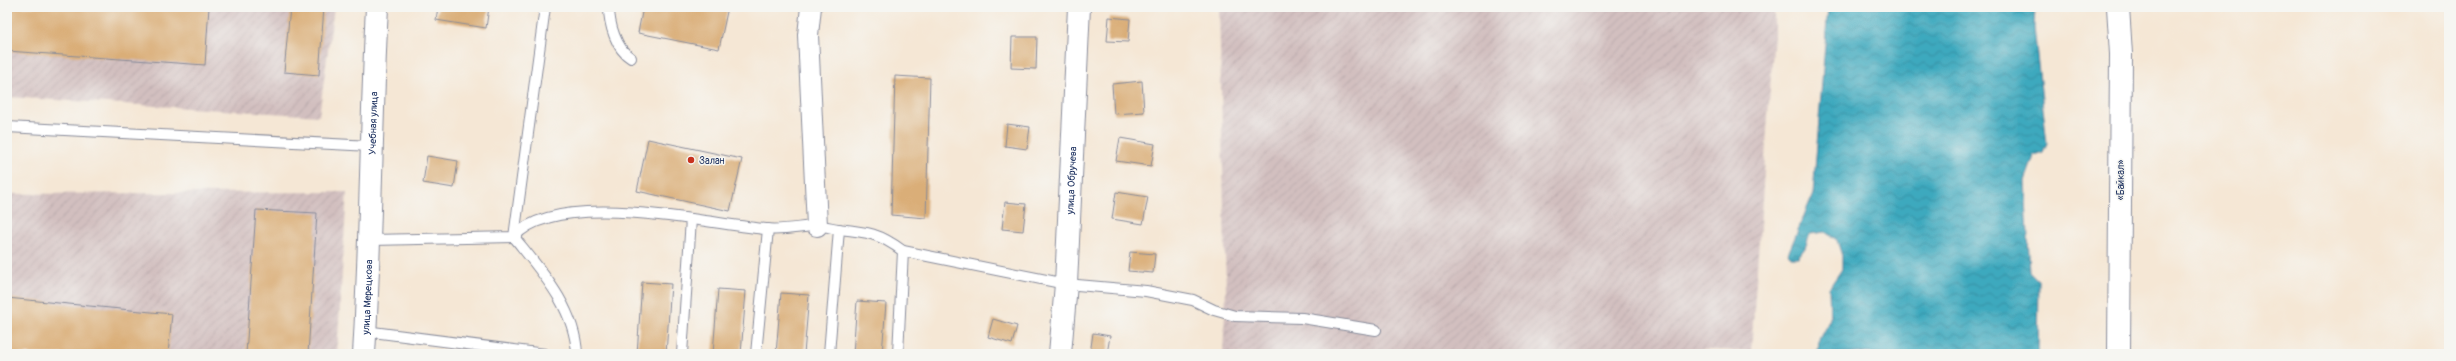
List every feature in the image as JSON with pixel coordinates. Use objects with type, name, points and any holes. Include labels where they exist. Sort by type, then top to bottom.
[{"type":"main road","name":"Учебная улица","points":[[371,240],[371,146],[377,7]]},
{"type":"main road","name":"улица Обручева","points":[[1060,354],[1066,284],[1079,7]]},
{"type":"main road","name":"«Байкал»","points":[[2118,7],[2121,54],[2119,354]]},
{"type":"main road","name":"улица Мерецкова","points":[[364,354],[371,240]]},
{"type":"street","points":[[811,7],[808,34],[817,226]]},
{"type":"lane","points":[[545,7],[514,237],[548,280],[565,309],[576,339],[577,354]]},
{"type":"lane","points":[[609,7],[611,22],[620,47],[631,58]]},
{"type":"lane","points":[[7,127],[371,146]]},
{"type":"lane","points":[[371,240],[514,237],[520,230],[539,221],[569,213],[608,211],[691,219],[768,230],[817,226],[864,230],[884,237],[902,251],[1066,284],[1162,294],[1193,300],[1214,310],[1235,316],[1302,318],[1376,330]]},
{"type":"lane","points":[[682,354],[691,219]]},
{"type":"lane","points":[[828,354],[839,229]]},
{"type":"lane","points":[[756,354],[768,230]]},
{"type":"lane","points":[[898,354],[902,251]]},
{"type":"lane","points":[[366,331],[545,354]]},
{"type":"shaded area","points":[[7,7],[334,7],[319,116],[7,97]]},
{"type":"shaded area","points":[[1219,7],[1774,7],[1774,34],[1751,351],[1631,348],[1630,354],[1223,354],[1226,291]]},
{"type":"shaded area","points":[[347,192],[337,354],[7,354],[7,194]]},
{"type":"water","points":[[1828,7],[2035,7],[2034,28],[2047,144],[2043,153],[2034,156],[2025,181],[2030,272],[2039,281],[2038,354],[1818,353],[1819,339],[1830,319],[1829,288],[1842,269],[1842,256],[1837,240],[1825,232],[1810,234],[1805,248],[1798,257],[1791,257],[1788,254],[1813,194]]},
{"type":"building","points":[[7,7],[209,7],[205,65],[7,51]]},
{"type":"building","points":[[290,7],[324,7],[319,75],[284,72]]},
{"type":"building","points":[[438,7],[489,7],[486,28],[436,20]]},
{"type":"building","points":[[643,7],[728,7],[719,49],[638,33]]},
{"type":"building","points":[[1109,17],[1130,19],[1128,42],[1107,41]]},
{"type":"building","points":[[1012,37],[1037,37],[1036,69],[1011,68]]},
{"type":"building","points":[[895,76],[930,78],[926,218],[891,215]]},
{"type":"building","points":[[1142,81],[1144,112],[1114,114],[1112,84]]},
{"type":"building","points":[[1007,124],[1030,127],[1027,149],[1005,146]]},
{"type":"building","points":[[1120,138],[1155,144],[1151,166],[1116,161]]},
{"type":"building","points":[[648,139],[742,159],[730,211],[637,191]]},
{"type":"building","points":[[427,156],[458,161],[454,188],[423,183]]},
{"type":"building","points":[[1116,192],[1148,197],[1143,224],[1112,219]]},
{"type":"building","points":[[1005,202],[1026,204],[1023,231],[1002,229]]},
{"type":"building","points":[[256,210],[317,213],[308,354],[246,354]]},
{"type":"building","points":[[1130,252],[1155,254],[1153,273],[1128,271]]},
{"type":"building","points":[[642,282],[671,284],[666,354],[637,354]]},
{"type":"building","points":[[718,289],[746,291],[741,354],[713,354]]},
{"type":"building","points":[[781,293],[809,295],[804,354],[776,354]]},
{"type":"building","points":[[7,298],[172,314],[168,354],[7,354]]},
{"type":"building","points":[[857,301],[886,303],[882,354],[853,354]]},
{"type":"building","points":[[993,319],[1017,326],[1012,344],[988,337]]},
{"type":"building","points":[[1093,333],[1110,336],[1107,354],[1090,354]]},
{"type":"place","name":"Залан","points":[[691,160]]}]
